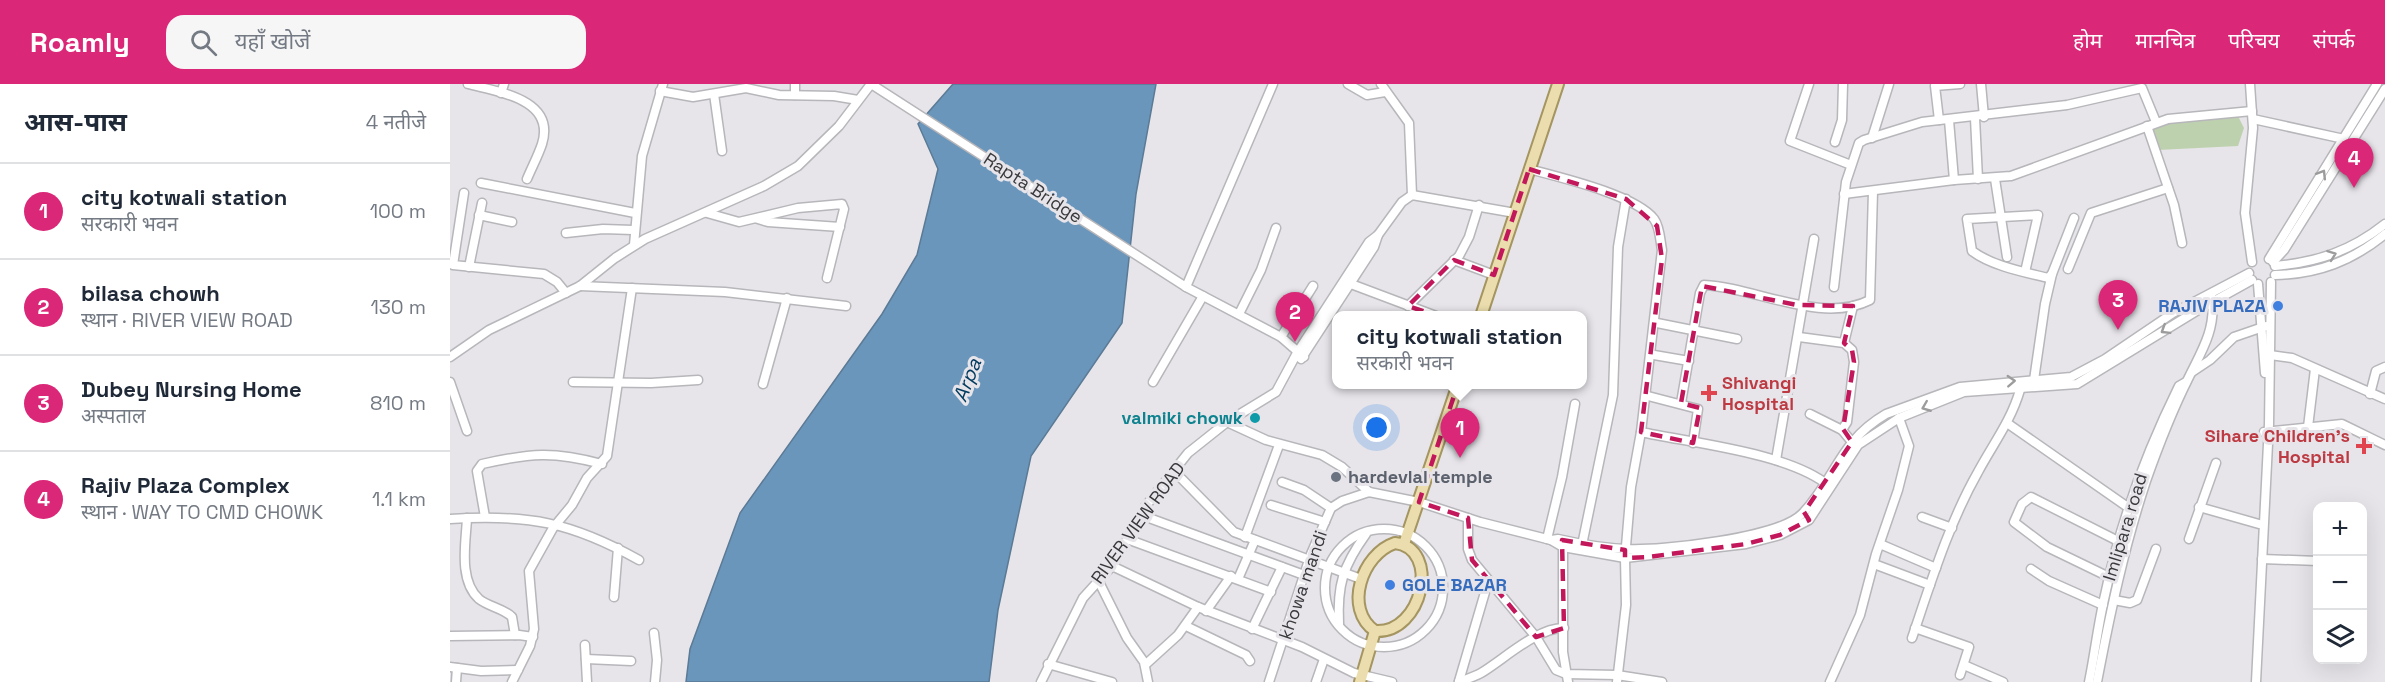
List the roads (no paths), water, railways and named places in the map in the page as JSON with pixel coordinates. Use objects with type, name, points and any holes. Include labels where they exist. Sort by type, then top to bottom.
[{"type":"main road","points":[[1482,311],[1558,84]]},
{"type":"main road","points":[[1404,544],[1456,389]]},
{"type":"main road","points":[[1395,543],[1404,544],[1419,560],[1421,579],[1417,603],[1404,621],[1387,630],[1375,631],[1362,613],[1359,591],[1361,579],[1379,552],[1395,543]]},
{"type":"main road","points":[[1361,679],[1375,631]]},
{"type":"street","points":[[468,84],[501,93],[532,106],[542,121],[543,137],[527,179]]},
{"type":"street","points":[[501,93],[504,84]]},
{"type":"street","points":[[795,84],[795,95]]},
{"type":"street","points":[[450,357],[489,330],[580,286],[634,246],[764,186],[798,166],[818,148],[871,84]]},
{"type":"street","name":"Rapta Bridge","points":[[871,84],[1186,287],[1283,338]]},
{"type":"street","points":[[1186,287],[1273,84]]},
{"type":"street","points":[[1348,84],[1367,95],[1383,88],[1404,115],[1411,131],[1412,195]]},
{"type":"street","points":[[1809,84],[1790,141],[1851,165]]},
{"type":"street","points":[[1835,142],[1842,120],[1843,84]]},
{"type":"street","points":[[1872,138],[1889,84]]},
{"type":"street","points":[[1939,120],[1935,86],[1960,84]]},
{"type":"street","points":[[1978,179],[1981,84]]},
{"type":"street","points":[[2250,84],[2252,115],[2245,213],[2253,279],[2266,326],[2270,355],[2256,682]]},
{"type":"street","points":[[2251,682],[2266,432],[2266,326],[2272,269],[2377,84]]},
{"type":"street","points":[[634,246],[633,231],[642,156],[662,87],[693,97],[714,94],[734,86],[795,95],[834,96],[858,100]]},
{"type":"street","points":[[1834,287],[1844,194],[1859,142],[1906,126],[2067,105],[2127,88],[2142,88],[2156,122]]},
{"type":"street","points":[[2272,269],[2385,89]]},
{"type":"street","points":[[714,94],[722,151]]},
{"type":"street","points":[[1844,194],[1954,180],[1995,179],[2040,166],[2156,122],[2190,116],[2252,115],[2344,139]]},
{"type":"street","points":[[1949,120],[1954,180]]},
{"type":"street","points":[[2147,126],[2168,188],[2182,243]]},
{"type":"street","points":[[1529,169],[1626,199],[1653,218],[1662,250],[1641,432],[1631,487],[1625,554],[1626,605],[1617,678]]},
{"type":"street","points":[[1995,179],[2007,257]]},
{"type":"street","points":[[482,183],[635,213]]},
{"type":"street","points":[[2068,269],[2091,213],[2168,188]]},
{"type":"street","points":[[1681,403],[1700,293],[1704,285],[1804,306],[1847,308],[1871,298],[1873,191]]},
{"type":"street","points":[[464,193],[451,264],[544,274],[557,282],[566,293]]},
{"type":"street","points":[[1307,345],[1369,242],[1378,235],[1402,202],[1412,195],[1515,213]]},
{"type":"street","points":[[1582,544],[1613,395],[1618,247],[1626,199]]},
{"type":"street","points":[[470,267],[482,202]]},
{"type":"street","points":[[706,213],[731,222],[758,219],[798,208],[840,204],[844,209],[827,278]]},
{"type":"street","points":[[1408,306],[1465,247],[1479,205]]},
{"type":"street","points":[[480,215],[512,222]]},
{"type":"street","points":[[2025,272],[2038,215],[1967,219],[1972,251],[1979,256],[2025,272],[2048,278],[2052,274]]},
{"type":"street","points":[[2034,380],[2040,324],[2052,274],[2074,218]]},
{"type":"street","points":[[758,219],[768,222],[840,227]]},
{"type":"street","points":[[1828,485],[1852,442],[1886,414],[1937,393],[1986,382],[2062,378],[2078,374],[2173,314],[2272,269],[2336,254],[2370,236],[2385,224]]},
{"type":"street","points":[[1239,314],[1261,270],[1276,228]]},
{"type":"street","points":[[566,233],[603,229],[633,231]]},
{"type":"street","points":[[2272,269],[2330,267],[2358,255],[2385,234]]},
{"type":"street","points":[[1307,345],[1351,284],[1374,247],[1378,235]]},
{"type":"street","points":[[1776,460],[1814,238]]},
{"type":"street","points":[[2252,262],[2262,257],[2272,269]]},
{"type":"street","points":[[1454,260],[1494,275]]},
{"type":"street","points":[[1351,284],[1424,311]]},
{"type":"street","points":[[580,286],[787,298],[846,306]]},
{"type":"street","points":[[1283,338],[1313,286]]},
{"type":"street","points":[[512,682],[533,637],[534,617],[529,571],[556,524],[572,505],[587,478],[607,456],[632,288]]},
{"type":"street","points":[[1153,382],[1203,296]]},
{"type":"street","points":[[1227,422],[1279,445],[1306,449],[1332,460],[1369,492],[1419,502],[1549,540],[1563,547],[1625,554],[1746,544],[1792,531],[1808,514],[1858,445],[1874,432],[1899,418],[1964,392],[2020,390],[2077,384],[2212,297]]},
{"type":"street","name":"Imlipara road","points":[[2089,682],[2109,578],[2154,458],[2186,382],[2211,332],[2212,297]]},
{"type":"street","points":[[763,384],[787,298]]},
{"type":"street","points":[[1844,343],[1853,306]]},
{"type":"street","points":[[1658,323],[1737,339]]},
{"type":"street","points":[[2191,373],[2210,360],[2234,337],[2266,326]]},
{"type":"street","points":[[1799,336],[1844,343],[1852,350],[1854,362],[1847,422],[1842,430]]},
{"type":"street","points":[[1283,338],[1295,339],[1307,345]]},
{"type":"street","points":[[1283,338],[1300,355]]},
{"type":"street","name":"RIVER VIEW ROAD","points":[[1041,682],[1083,598],[1112,566],[1141,515],[1188,453],[1227,422],[1276,392],[1307,345]]},
{"type":"street","points":[[1654,355],[1689,362]]},
{"type":"street","points":[[2270,355],[2292,358],[2385,399]]},
{"type":"street","points":[[2370,394],[2376,370],[2385,367]]},
{"type":"street","points":[[2308,427],[2314,369]]},
{"type":"street","points":[[573,382],[651,383],[698,380]]},
{"type":"street","points":[[450,382],[467,430]]},
{"type":"street","name":"Imlipara road","points":[[2097,682],[2114,600],[2129,508],[2146,455],[2179,386],[2186,382]]},
{"type":"street","points":[[1912,638],[1952,528],[1978,472],[2007,423],[2020,390]]},
{"type":"street","points":[[1648,396],[1681,403],[1699,411],[1694,443]]},
{"type":"street","points":[[1549,540],[1575,404]]},
{"type":"street","points":[[1810,414],[1842,430],[1852,442]]},
{"type":"street","points":[[1833,681],[1860,615],[1908,453],[1908,440],[1899,418]]},
{"type":"street","points":[[2007,423],[2129,508]]},
{"type":"street","points":[[2266,432],[2342,424],[2385,445]]},
{"type":"street","points":[[1641,432],[1776,460],[1799,467],[1828,485]]},
{"type":"street","points":[[1245,537],[1279,445]]},
{"type":"street","points":[[485,517],[477,471],[482,464],[527,454],[544,454],[602,464]]},
{"type":"street","points":[[2189,539],[2216,463]]},
{"type":"street","points":[[1174,471],[1228,528],[1245,537],[1361,579]]},
{"type":"street","points":[[1282,482],[1304,490],[1331,508]]},
{"type":"street","name":"khowa mandi","points":[[1269,682],[1285,640],[1304,575],[1331,508],[1342,501],[1369,492]]},
{"type":"street","points":[[2109,578],[2047,547],[2014,522],[2022,504],[2031,497],[2123,543]]},
{"type":"street","points":[[1271,505],[1325,522]]},
{"type":"street","points":[[2199,507],[2259,524]]},
{"type":"street","points":[[1141,515],[1304,575]]},
{"type":"street","points":[[450,519],[485,517],[556,524],[592,535],[639,560]]},
{"type":"street","points":[[1922,517],[1952,528]]},
{"type":"street","points":[[467,518],[465,563],[470,584],[478,598],[512,617],[514,635]]},
{"type":"street","points":[[1468,518],[1469,554],[1488,582],[1536,637],[1552,666],[1567,678],[1617,678],[1662,682]]},
{"type":"street","points":[[1338,625],[1338,600],[1343,572],[1367,532]]},
{"type":"street","points":[[1367,532],[1408,532],[1422,539],[1433,550],[1441,565],[1442,598],[1438,612],[1430,625],[1406,643],[1386,648],[1371,645],[1350,636],[1338,625],[1325,597],[1324,577],[1328,566],[1344,546],[1367,532]]},
{"type":"street","points":[[1127,539],[1270,592]]},
{"type":"street","points":[[1549,540],[1558,539],[1625,554]]},
{"type":"street","points":[[1145,665],[1235,578],[1255,540]]},
{"type":"street","points":[[1880,544],[1936,568]]},
{"type":"street","points":[[1563,547],[1567,678]]},
{"type":"street","points":[[614,597],[618,548]]},
{"type":"street","points":[[2114,600],[2130,603],[2137,600],[2156,549]]},
{"type":"street","points":[[2262,559],[2313,561]]},
{"type":"street","points":[[1874,564],[1930,585]]},
{"type":"street","points":[[1112,566],[1202,609],[1285,640],[1361,679],[1392,682]]},
{"type":"street","points":[[1252,628],[1282,567]]},
{"type":"street","points":[[2031,569],[2103,605]]},
{"type":"street","points":[[1098,580],[1127,638],[1145,665],[1148,682]]},
{"type":"street","points":[[1459,682],[1488,582]]},
{"type":"street","points":[[1186,626],[1246,655],[1250,661]]},
{"type":"street","points":[[1459,682],[1478,675],[1536,637],[1553,629],[1564,628]]},
{"type":"street","points":[[1916,628],[1969,647],[1960,675]]},
{"type":"street","points":[[654,633],[657,660],[655,682]]},
{"type":"street","points":[[450,636],[533,637]]},
{"type":"street","points":[[585,645],[587,682]]},
{"type":"street","points":[[1316,682],[1324,658]]},
{"type":"street","points":[[586,659],[631,661]]},
{"type":"street","points":[[1048,664],[1111,682]]},
{"type":"street","points":[[1964,665],[2003,682]]},
{"type":"street","points":[[456,682],[453,667],[481,671],[518,670]]},
{"type":"water","name":"Arpa","points":[[953,84],[1156,84],[1136,194],[1122,323],[1031,456],[998,610],[989,682],[686,682],[690,649],[740,513],[882,314],[917,255],[938,169],[918,124]]},
{"type":"place","name":"Rajiv Plaza Complex","points":[[2354,188]]},
{"type":"place","name":"RAJIV PLAZA","points":[[2278,306]]},
{"type":"place","name":"Dubey Nursing Home","points":[[2118,330]]},
{"type":"place","name":"bilasa chowh","points":[[1295,342]]},
{"type":"place","name":"Shivangi Hospital","points":[[1709,393]]},
{"type":"place","name":"valmiki chowk","points":[[1255,418]]},
{"type":"place","name":"Sihare Children's Hospital","points":[[2364,446]]},
{"type":"place","name":"city kotwali station","points":[[1460,458]]},
{"type":"place","name":"hardevlal temple","points":[[1336,477]]},
{"type":"place","name":"GOLE BAZAR","points":[[1390,585]]}]
